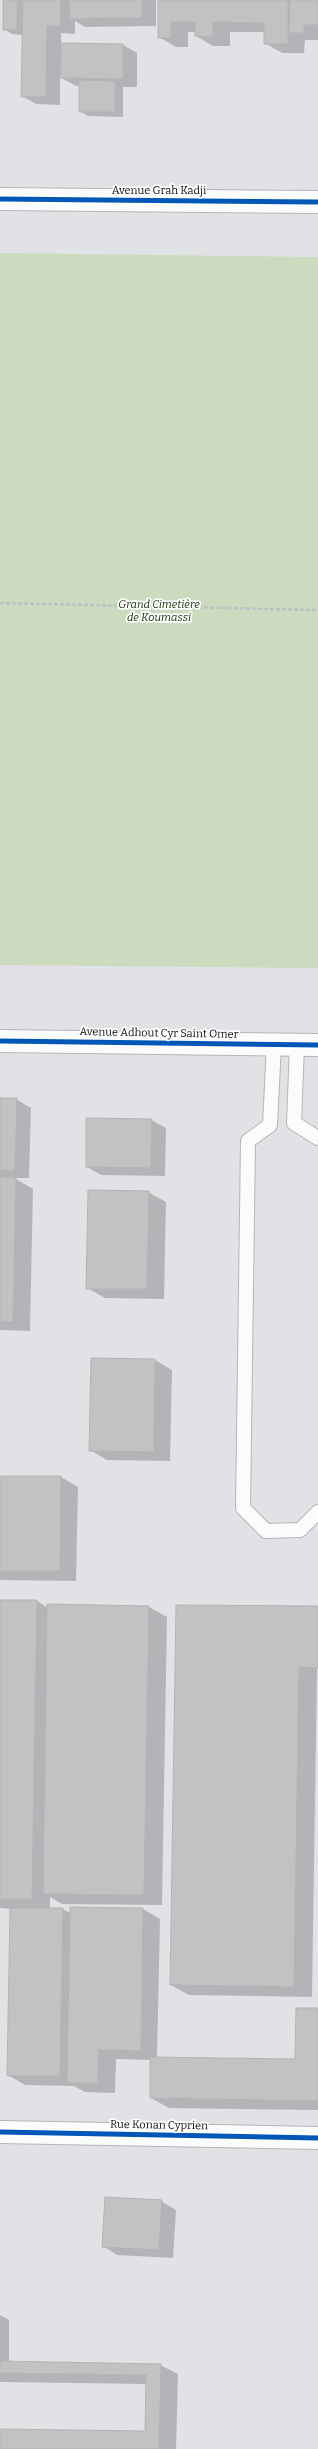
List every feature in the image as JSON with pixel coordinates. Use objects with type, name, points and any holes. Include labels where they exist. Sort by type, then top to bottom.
[{"type":"street","name":"Avenue Grah Kadji","points":[[0,199],[318,202]]},
{"type":"street","name":"Avenue Adhout Cyr Saint Omer","points":[[0,1041],[308,1045]]},
{"type":"street","name":"Rue Konan Cyprien","points":[[0,2132],[318,2138]]},
{"type":"lane","points":[[274,1044],[270,1125],[248,1140],[243,1508],[266,1531],[300,1530],[318,1512]]},
{"type":"lane","points":[[308,1045],[294,1123],[318,1138]]},
{"type":"path","points":[[0,603],[318,610]]},
{"type":"green space","name":"Grand Cimetière de Koumassi","points":[[0,253],[318,257],[318,968],[0,965]]},
{"type":"building","points":[[3,0],[17,0],[17,30],[3,30]]},
{"type":"building","points":[[23,0],[61,0],[60,26],[47,26],[46,97],[21,97]]},
{"type":"building","points":[[69,0],[142,0],[142,18],[70,19]]},
{"type":"building","points":[[158,0],[288,0],[288,44],[264,44],[264,23],[213,22],[213,37],[195,36],[195,22],[171,22],[171,38],[158,38]]},
{"type":"building","points":[[290,0],[318,0],[318,25],[304,25],[304,33],[289,33]]},
{"type":"building","points":[[61,43],[123,44],[123,79],[60,78]]},
{"type":"building","points":[[79,80],[115,81],[115,112],[79,112]]},
{"type":"building","points":[[0,1098],[17,1098],[15,1171],[0,1170]]},
{"type":"building","points":[[86,1118],[152,1119],[151,1168],[86,1167]]},
{"type":"building","points":[[0,1177],[16,1178],[13,1322],[0,1321]]},
{"type":"building","points":[[88,1190],[149,1191],[147,1289],[86,1289]]},
{"type":"building","points":[[91,1358],[155,1359],[154,1452],[89,1451]]},
{"type":"building","points":[[0,1476],[61,1476],[60,1571],[0,1571]]},
{"type":"building","points":[[0,1600],[37,1600],[32,1899],[0,1899]]},
{"type":"building","points":[[47,1604],[149,1606],[144,1895],[43,1894]]},
{"type":"building","points":[[176,1605],[318,1606],[318,1668],[299,1667],[294,1987],[170,1985]]},
{"type":"building","points":[[70,1907],[143,1908],[141,2051],[99,2050],[98,2083],[67,2083]]},
{"type":"building","points":[[10,1908],[63,1908],[60,2076],[7,2076]]},
{"type":"building","points":[[296,2008],[318,2008],[318,2101],[150,2098],[150,2057],[295,2059]]},
{"type":"building","points":[[105,2197],[162,2200],[159,2250],[102,2247]]},
{"type":"building","points":[[0,2361],[161,2364],[159,2449],[0,2449],[0,2429],[145,2431],[146,2375],[0,2373]]},
{"type":"cycle path","points":[[0,199],[318,202]]},
{"type":"cycle path","points":[[0,1041],[318,1045]]},
{"type":"cycle path","points":[[0,2132],[318,2138]]}]
